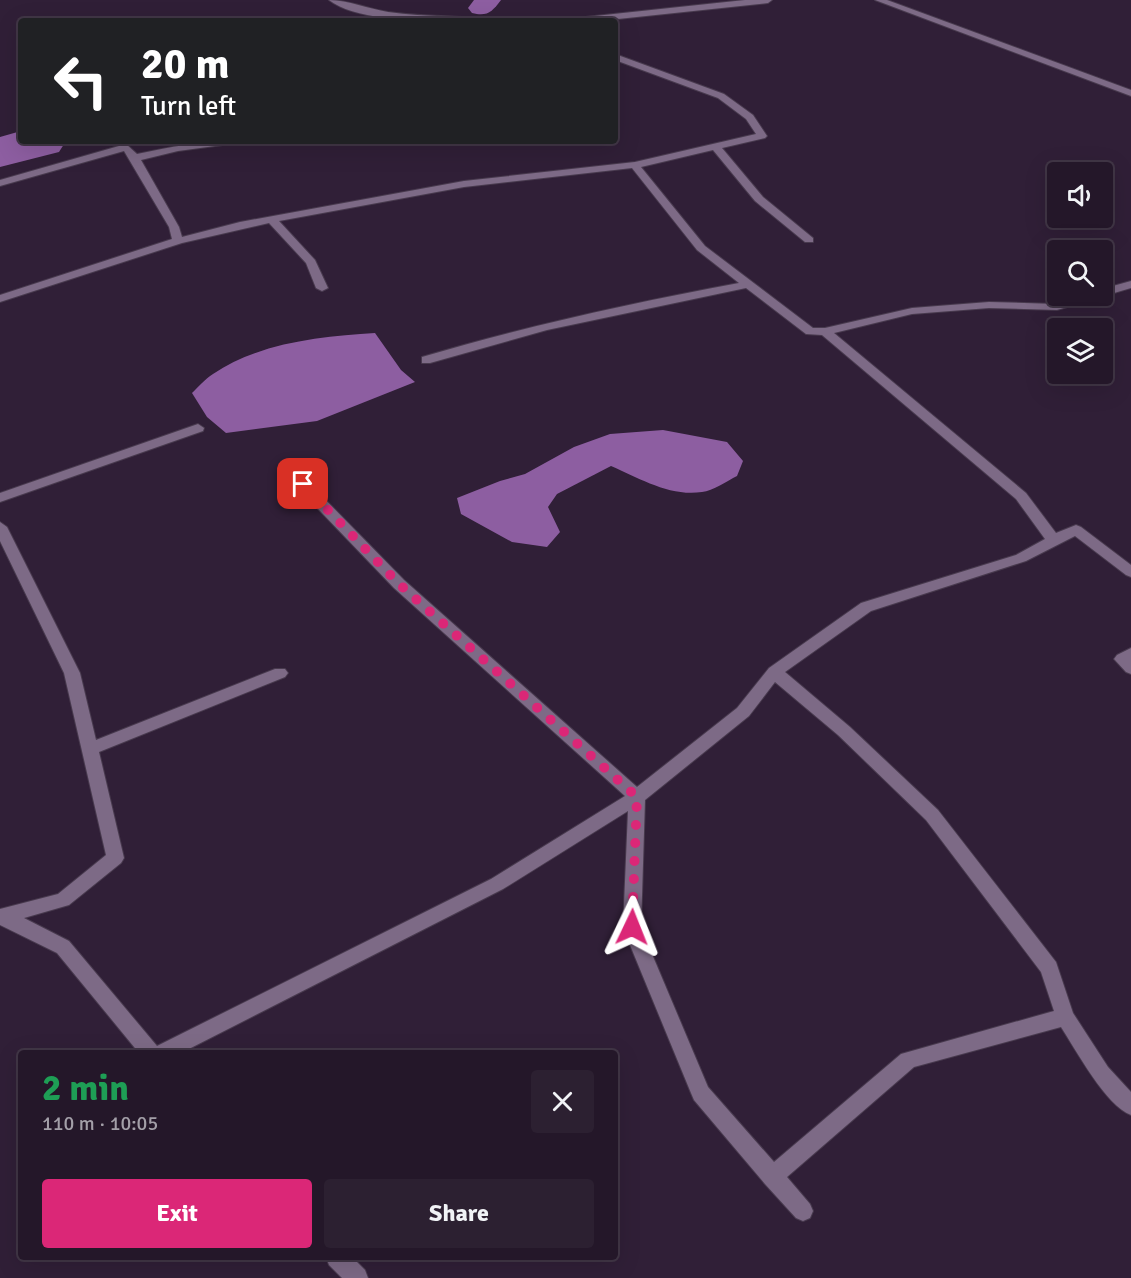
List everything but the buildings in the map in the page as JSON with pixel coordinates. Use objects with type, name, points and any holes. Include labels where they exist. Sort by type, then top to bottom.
[{"type":"street","points":[[333,0],[342,5],[394,14],[458,18]]},
{"type":"street","points":[[603,18],[768,0]]},
{"type":"street","points":[[879,0],[1131,93]]},
{"type":"street","points":[[0,299],[178,241],[271,219],[464,184],[635,165],[762,136],[750,117],[721,96],[618,58]]},
{"type":"street","points":[[135,158],[208,144]]},
{"type":"street","points":[[0,183],[126,147],[135,158],[174,227],[178,241]]},
{"type":"street","points":[[717,148],[759,199],[809,240]]},
{"type":"street","points":[[635,165],[701,248],[810,331],[825,332],[912,311],[989,305],[1060,306]]},
{"type":"street","points":[[271,219],[311,262],[322,288]]},
{"type":"street","points":[[426,360],[512,334],[639,305],[750,284]]},
{"type":"street","points":[[1113,290],[1131,284]]},
{"type":"street","points":[[1119,288],[1131,297]]},
{"type":"street","points":[[825,332],[1021,496],[1053,540]]},
{"type":"street","points":[[0,498],[198,428]]},
{"type":"street","points":[[303,484],[399,584],[637,797]]},
{"type":"street","points":[[0,527],[72,673],[115,858],[63,900],[2,917]]},
{"type":"street","points":[[168,1050],[497,884],[637,797],[744,712],[774,672],[866,607],[1021,558],[1076,530],[1131,572]]},
{"type":"street","points":[[1131,654],[1122,659],[1131,668]]},
{"type":"street","points":[[774,672],[844,731],[932,815],[1049,968],[1065,1017],[1101,1073],[1131,1106]]},
{"type":"street","points":[[90,749],[280,673]]},
{"type":"street","points":[[637,797],[632,927],[701,1093],[803,1211]]},
{"type":"street","points":[[2,917],[63,947],[149,1050]]},
{"type":"street","points":[[772,1177],[908,1060],[1065,1017]]},
{"type":"street","points":[[340,1260],[357,1278]]},
{"type":"shaded area","points":[[375,333],[401,370],[415,382],[317,421],[226,433],[207,417],[192,393],[210,376],[231,363],[270,348],[312,339]]},
{"type":"shaded area","points":[[663,430],[727,442],[743,461],[737,476],[711,490],[690,493],[655,485],[611,466],[557,494],[548,507],[560,532],[547,547],[512,542],[461,514],[457,498],[525,474],[574,447],[610,434]]},
{"type":"waterway","points":[[481,8],[488,0]]},
{"type":"waterway","points":[[1,152],[30,144]]},
{"type":"route","points":[[303,484],[399,584],[637,797],[632,927]]}]
